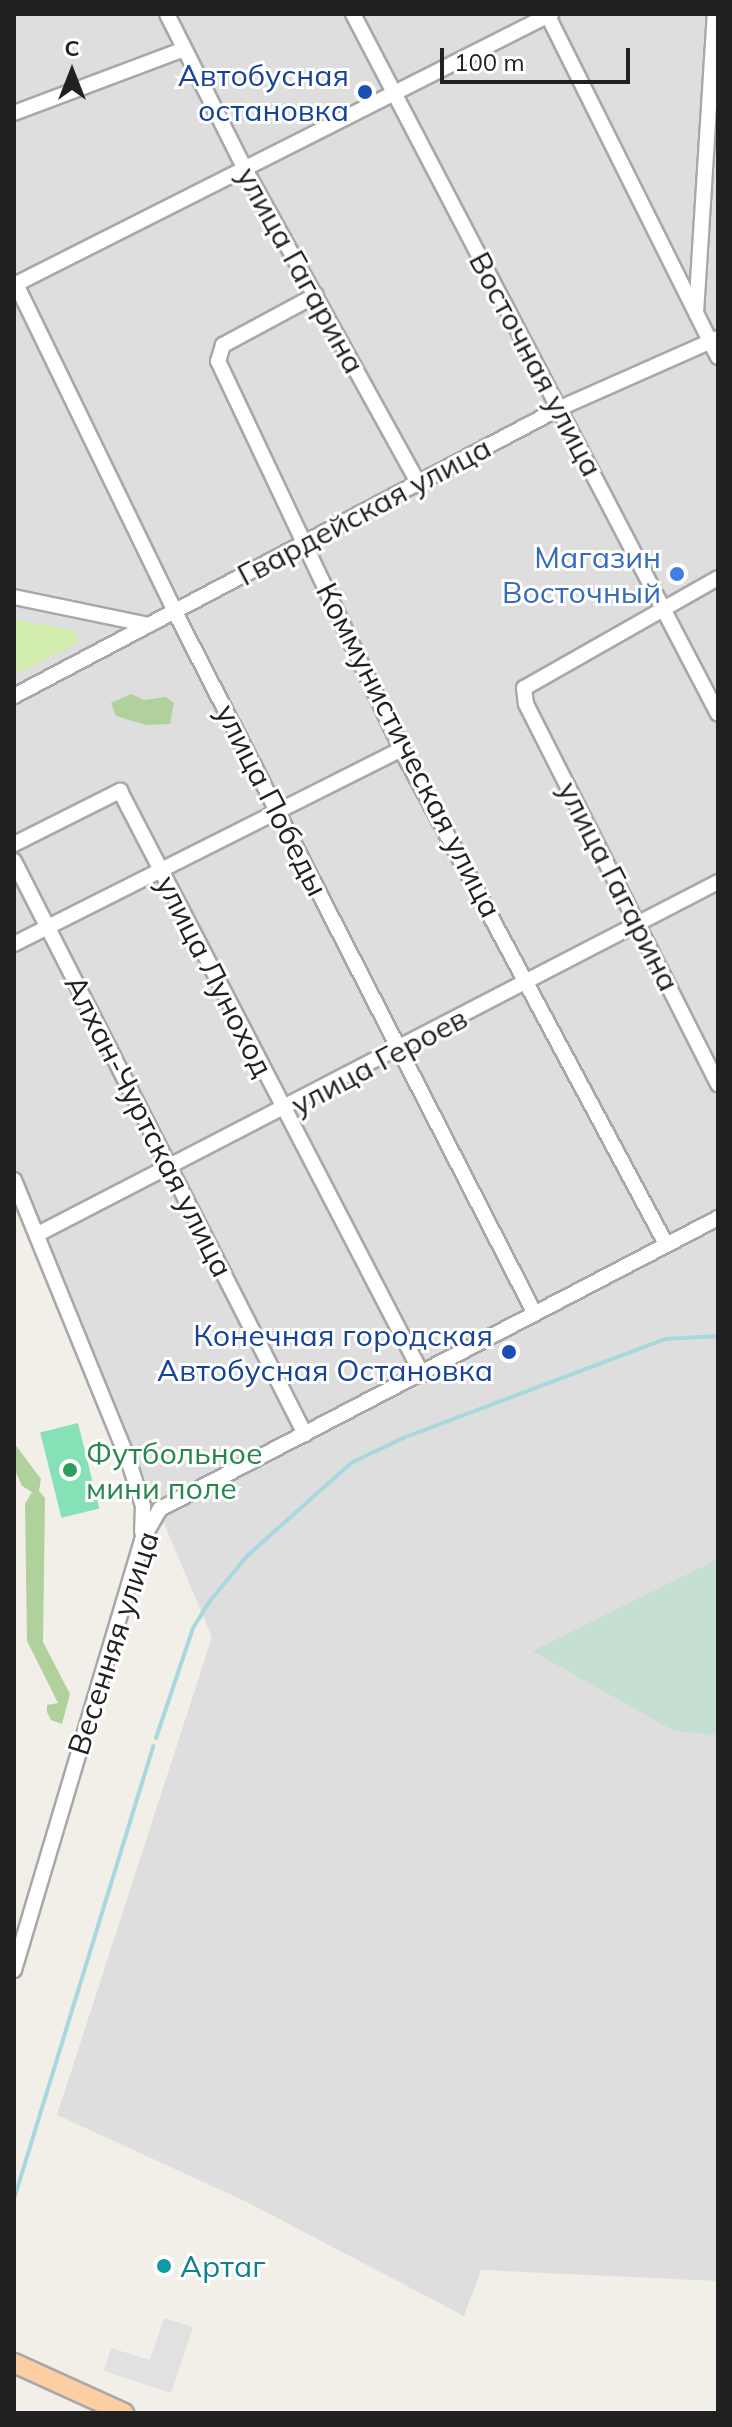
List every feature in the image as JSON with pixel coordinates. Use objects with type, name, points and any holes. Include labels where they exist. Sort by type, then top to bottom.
[{"type":"main road","points":[[14,2363],[124,2413]]},
{"type":"street","name":"улица Гагарина","points":[[167,14],[246,171],[418,482]]},
{"type":"street","name":"Восточная улица","points":[[353,14],[718,714]]},
{"type":"street","points":[[15,286],[396,96],[549,15],[696,314],[713,339],[718,357]]},
{"type":"street","points":[[696,314],[713,16]]},
{"type":"street","points":[[14,113],[184,49]]},
{"type":"street","name":"улица Победы","points":[[15,286],[175,612],[534,1312]]},
{"type":"street","name":"Коммунистическая улица","points":[[316,295],[217,352],[401,749],[666,1244]]},
{"type":"street","name":"Гвардейская улица","points":[[14,696],[560,408],[713,339]]},
{"type":"street","points":[[664,607],[718,578]]},
{"type":"street","points":[[14,597],[149,625]]},
{"type":"street","name":"улица Гагарина","points":[[664,607],[524,688],[526,704],[718,1084]]},
{"type":"street","points":[[14,944],[401,749]]},
{"type":"street","name":"улица Луноход","points":[[14,844],[120,791],[422,1374]]},
{"type":"street","name":"Алхан-Чуртская улица","points":[[14,861],[305,1434]]},
{"type":"street","name":"улица Героев","points":[[38,1234],[284,1111],[718,882]]},
{"type":"street","points":[[14,1180],[136,1482],[144,1513],[142,1540]]},
{"type":"street","name":"Весенняя улица","points":[[14,1970],[142,1540],[167,1504],[718,1218]]},
{"type":"shaded area","points":[[14,14],[718,14],[718,2281],[481,2270],[464,2316],[249,2203],[57,2115],[212,1637],[14,1169]]},
{"type":"shaded area","points":[[164,2318],[193,2327],[171,2393],[104,2371],[111,2348],[150,2360]]},
{"type":"green space","points":[[14,619],[76,631],[78,643],[14,675]]},
{"type":"green space","points":[[131,694],[144,700],[166,697],[174,703],[170,724],[146,725],[116,716],[111,703]]},
{"type":"green space","name":"Футбольное мини поле","points":[[78,1423],[99,1508],[61,1518],[40,1432]]},
{"type":"green space","points":[[14,1443],[41,1479],[39,1491],[45,1498],[43,1642],[70,1694],[62,1724],[51,1720],[47,1712],[47,1705],[58,1703],[27,1641],[25,1504],[32,1492],[22,1486],[14,1468]]},
{"type":"green space","points":[[718,1559],[718,1735],[674,1731],[532,1651]]},
{"type":"waterway","points":[[156,1738],[193,1628],[210,1601],[247,1556],[351,1463],[403,1438],[665,1339],[718,1336]]},
{"type":"waterway","points":[[14,2199],[153,1746]]},
{"type":"place","name":"Автобусная остановка","points":[[365,92]]},
{"type":"place","name":"Магазин Восточный","points":[[677,574]]},
{"type":"place","name":"Конечная городская Автобусная Остановка","points":[[509,1352]]},
{"type":"place","name":"Футбольное мини поле","points":[[70,1470]]},
{"type":"place","name":"Артаг","points":[[164,2266]]}]
